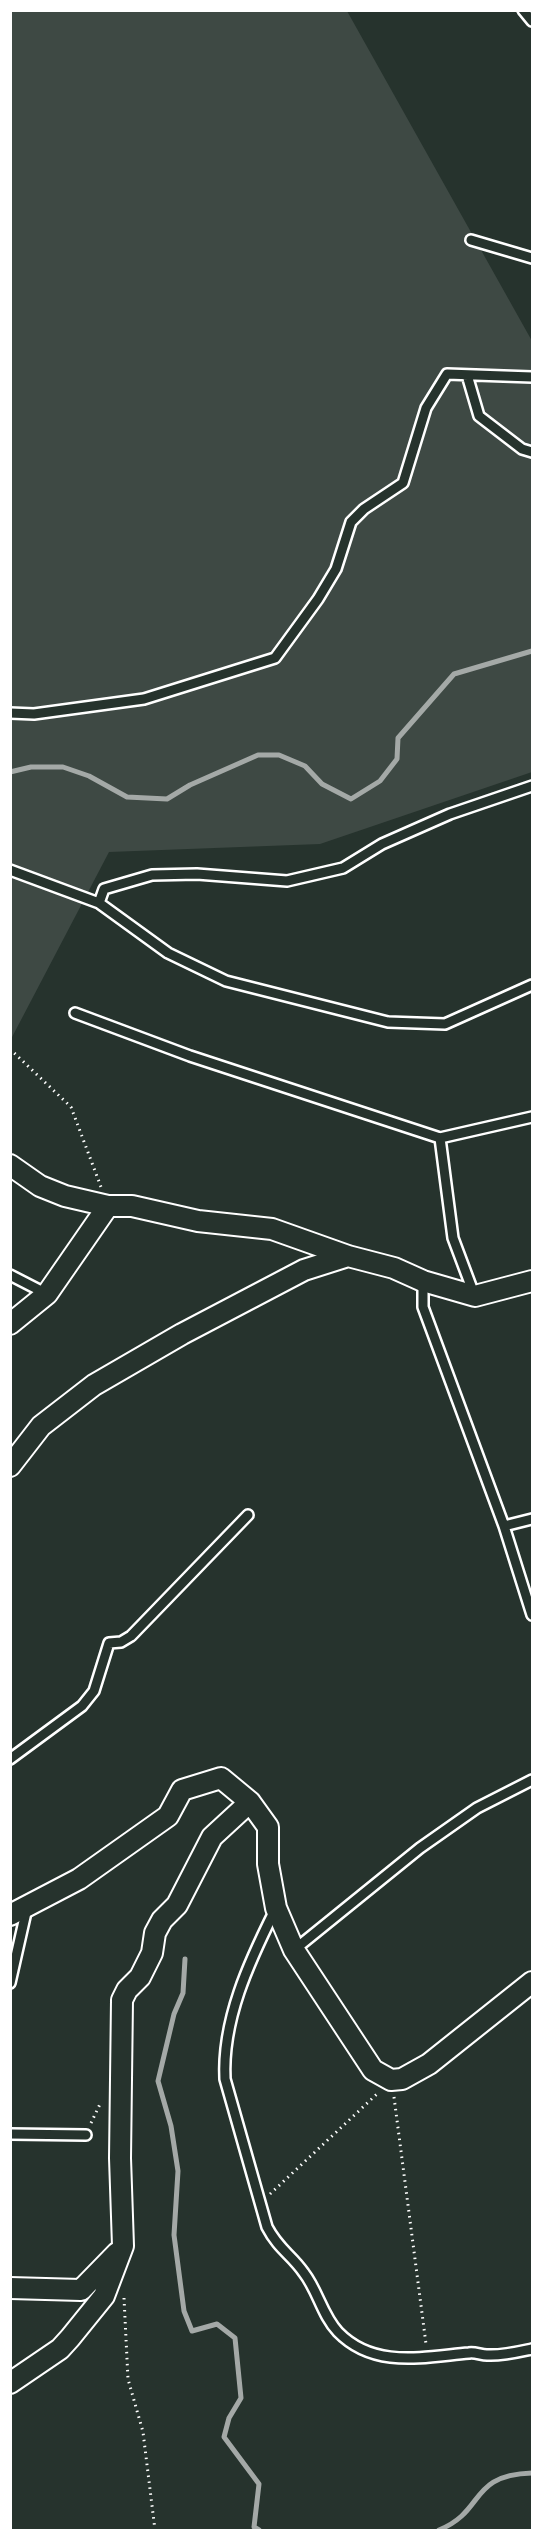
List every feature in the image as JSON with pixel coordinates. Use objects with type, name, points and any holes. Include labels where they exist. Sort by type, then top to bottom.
[{"type":"street","points":[[10,1165],[40,1186],[65,1196],[108,1206],[132,1206],[198,1221],[272,1229],[348,1256],[394,1268],[423,1281],[475,1296],[532,1281]]},
{"type":"street","points":[[10,1324],[47,1294],[108,1206]]},
{"type":"street","points":[[10,1466],[41,1426],[94,1385],[182,1334],[304,1270],[348,1256]]},
{"type":"street","points":[[19,1910],[79,1879],[168,1815],[182,1790],[221,1778],[250,1803],[268,1827],[268,1864],[276,1908],[294,1950],[373,2070],[392,2080],[402,2079],[429,2064],[532,1982]]},
{"type":"street","points":[[10,2383],[60,2349],[104,2296],[123,2246],[120,2158],[122,2000],[140,1977],[152,1953],[155,1933],[162,1920],[177,1905],[212,1837],[250,1803]]},
{"type":"street","points":[[10,2288],[81,2290],[123,2246]]},
{"type":"lane","points":[[523,10],[532,21]]},
{"type":"lane","points":[[471,240],[532,258]]},
{"type":"lane","points":[[10,713],[34,714],[144,699],[274,658],[318,599],[336,569],[351,522],[364,509],[404,483],[426,408],[447,374],[532,377]]},
{"type":"lane","points":[[467,375],[479,416],[522,449],[532,452]]},
{"type":"lane","points":[[99,903],[104,890],[152,875],[197,874],[287,881],[343,868],[382,844],[431,822],[532,786]]},
{"type":"lane","points":[[10,870],[99,903],[168,953],[226,981],[388,1022],[445,1024],[532,985]]},
{"type":"lane","points":[[75,1012],[190,1056],[440,1138],[532,1117]]},
{"type":"lane","points":[[440,1138],[453,1238],[475,1296]]},
{"type":"lane","points":[[10,1275],[47,1294]]},
{"type":"lane","points":[[423,1281],[423,1307],[504,1526],[532,1615]]},
{"type":"lane","points":[[10,1760],[82,1706],[94,1691],[109,1642],[121,1642],[131,1636],[248,1515]]},
{"type":"lane","points":[[504,1526],[532,1519]]},
{"type":"lane","points":[[294,1950],[420,1848],[477,1808],[532,1780]]},
{"type":"lane","points":[[276,1908],[252,1958],[230,2025],[224,2055],[225,2079],[267,2227],[277,2245],[302,2270],[314,2288],[326,2316],[339,2332],[358,2348],[373,2355],[397,2359],[471,2352],[502,2355],[532,2349]]},
{"type":"lane","points":[[10,1983],[19,1910]]},
{"type":"lane","points":[[10,2134],[86,2134]]},
{"type":"path","points":[[10,1049],[71,1107],[108,1206]]},
{"type":"path","points":[[260,2203],[392,2080]]},
{"type":"path","points":[[392,2080],[428,2357]]},
{"type":"path","points":[[124,2295],[128,2379],[143,2432],[155,2530]]},
{"type":"shaded area","points":[[11,11],[347,11],[532,341],[532,772],[320,844],[109,852],[11,1039]]},
{"type":"waterway","points":[[10,772],[31,767],[63,767],[89,776],[127,797],[167,799],[190,785],[258,755],[279,755],[305,766],[322,784],[351,799],[380,781],[397,759],[398,738],[454,674],[532,651]]},
{"type":"waterway","points":[[185,1959],[183,1993],[174,2014],[158,2081],[171,2126],[178,2171],[174,2235],[184,2311],[192,2331],[217,2324],[235,2338],[241,2398],[229,2418],[224,2437],[259,2484],[254,2527],[259,2530]]},
{"type":"waterway","points":[[439,2530],[454,2522],[487,2487],[497,2480],[512,2475],[532,2473]]}]
